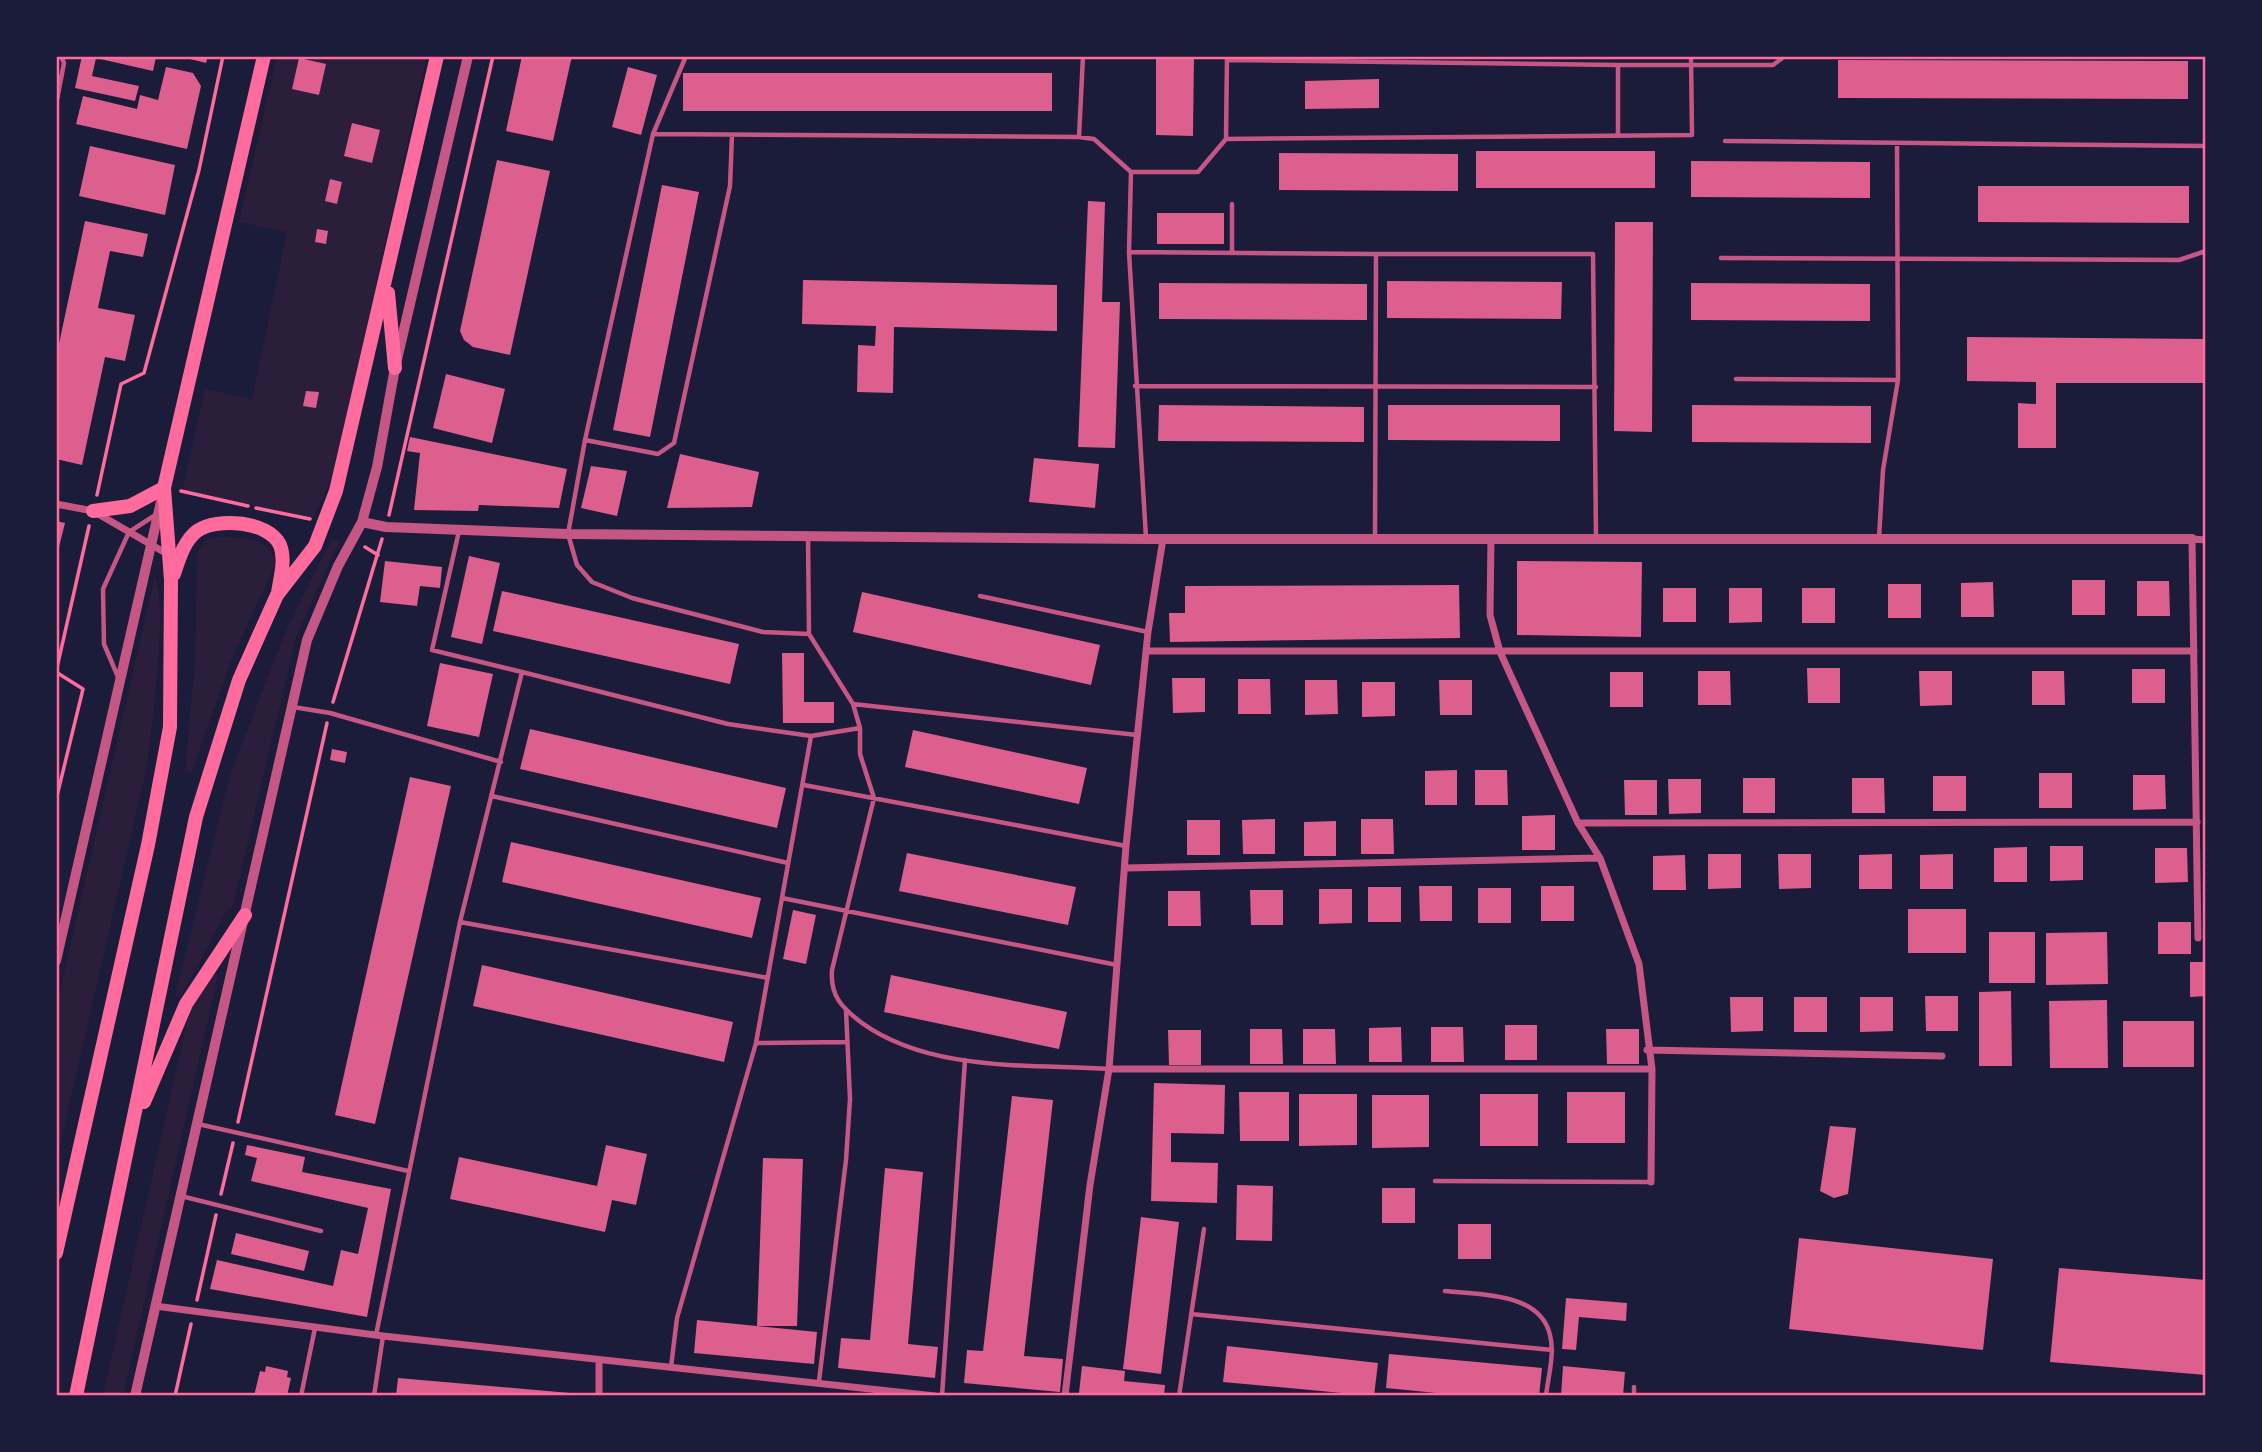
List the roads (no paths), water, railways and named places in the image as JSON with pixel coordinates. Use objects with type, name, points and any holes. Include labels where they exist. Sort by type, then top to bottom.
[{"type":"main road","points":[[56,1253],[163,766],[172,696],[172,580],[164,488],[264,56]]},
{"type":"main road","points":[[277,595],[304,563],[326,523],[357,409],[437,56]]},
{"type":"main road","points":[[386,281],[395,368]]},
{"type":"main road","points":[[93,511],[130,506],[164,488]]},
{"type":"main road","points":[[76,1396],[196,817],[239,680],[277,595],[283,564],[280,545],[271,533],[238,524],[214,524],[198,530],[186,544],[172,580]]},
{"type":"main road","points":[[133,1129],[186,1004],[245,915]]},
{"type":"street","points":[[135,1396],[291,706],[313,622],[362,522],[377,467],[395,368],[468,56]]},
{"type":"street","points":[[56,961],[164,488]]},
{"type":"street","points":[[56,504],[93,511],[170,556]]},
{"type":"street","points":[[362,522],[386,527],[568,534],[1146,539],[2206,540]]},
{"type":"street","points":[[1491,538],[1490,615],[1500,652],[1578,823],[1600,858],[1639,964],[1647,1050],[1652,1069],[1651,1182]]},
{"type":"street","points":[[1065,1396],[1090,1185],[1109,1069],[1125,846],[1148,632],[1163,539]]},
{"type":"street","points":[[2192,539],[2198,938]]},
{"type":"street","points":[[1146,651],[2194,651]]},
{"type":"street","points":[[1578,823],[2197,822]]},
{"type":"street","points":[[1125,868],[1600,858]]},
{"type":"street","points":[[1647,1050],[1942,1056]]},
{"type":"street","points":[[1109,1069],[1652,1069]]},
{"type":"street","points":[[155,1306],[379,1335],[670,1368],[819,1381],[934,1396]]},
{"type":"street","points":[[598,1396],[599,1360]]},
{"type":"lane","points":[[56,105],[64,63],[61,56]]},
{"type":"lane","points":[[686,56],[653,134],[585,440],[568,534],[577,565],[592,582],[622,594],[763,632],[809,634]]},
{"type":"lane","points":[[1079,137],[1083,56]]},
{"type":"lane","points":[[1226,139],[1692,135],[1691,56]]},
{"type":"lane","points":[[653,134],[1079,137],[1094,139],[1131,172],[1198,172],[1226,139],[1227,58],[1773,65],[1785,56]]},
{"type":"lane","points":[[1618,65],[1618,136]]},
{"type":"lane","points":[[585,440],[658,454],[674,443],[730,186],[733,135]]},
{"type":"lane","points":[[1725,141],[2206,146]]},
{"type":"lane","points":[[1879,538],[1883,470],[1898,380],[1897,143]]},
{"type":"lane","points":[[1131,172],[1129,252],[1146,539]]},
{"type":"lane","points":[[1232,204],[1232,253]]},
{"type":"lane","points":[[1721,258],[2179,260],[2206,251]]},
{"type":"lane","points":[[1129,252],[1593,254],[1596,538]]},
{"type":"lane","points":[[1375,539],[1376,254]]},
{"type":"lane","points":[[1736,379],[1898,380]]},
{"type":"lane","points":[[1135,386],[1596,387]]},
{"type":"lane","points":[[120,681],[104,644],[103,589],[129,532],[158,513]]},
{"type":"lane","points":[[459,530],[432,650],[728,724],[811,736],[860,728]]},
{"type":"lane","points":[[808,536],[809,634],[853,704],[860,728],[860,754],[874,798],[831,982],[835,997],[846,1010],[897,1044],[965,1060],[1109,1069]]},
{"type":"lane","points":[[980,596],[1148,632]]},
{"type":"lane","points":[[374,1396],[379,1335],[408,1171],[460,922],[502,762],[522,671]]},
{"type":"lane","points":[[853,704],[1137,735]]},
{"type":"lane","points":[[291,706],[330,713],[502,762]]},
{"type":"lane","points":[[670,1368],[677,1318],[756,1043],[811,736]]},
{"type":"lane","points":[[804,785],[1125,846]]},
{"type":"lane","points":[[492,796],[789,863]]},
{"type":"lane","points":[[782,898],[1118,965]]},
{"type":"lane","points":[[460,922],[768,978]]},
{"type":"lane","points":[[819,1381],[846,1160],[850,1099],[846,1010]]},
{"type":"lane","points":[[756,1043],[846,1042]]},
{"type":"lane","points":[[942,1396],[965,1060]]},
{"type":"lane","points":[[197,1124],[408,1171]]},
{"type":"lane","points":[[1435,1181],[1651,1182]]},
{"type":"lane","points":[[180,1195],[321,1231]]},
{"type":"lane","points":[[1179,1396],[1204,1228]]},
{"type":"lane","points":[[1445,1291],[1516,1300],[1543,1319],[1550,1334],[1552,1350],[1546,1396]]},
{"type":"lane","points":[[1191,1314],[1552,1350]]},
{"type":"lane","points":[[301,1396],[315,1327]]},
{"type":"lane","points":[[1634,1387],[1634,1396]]}]
